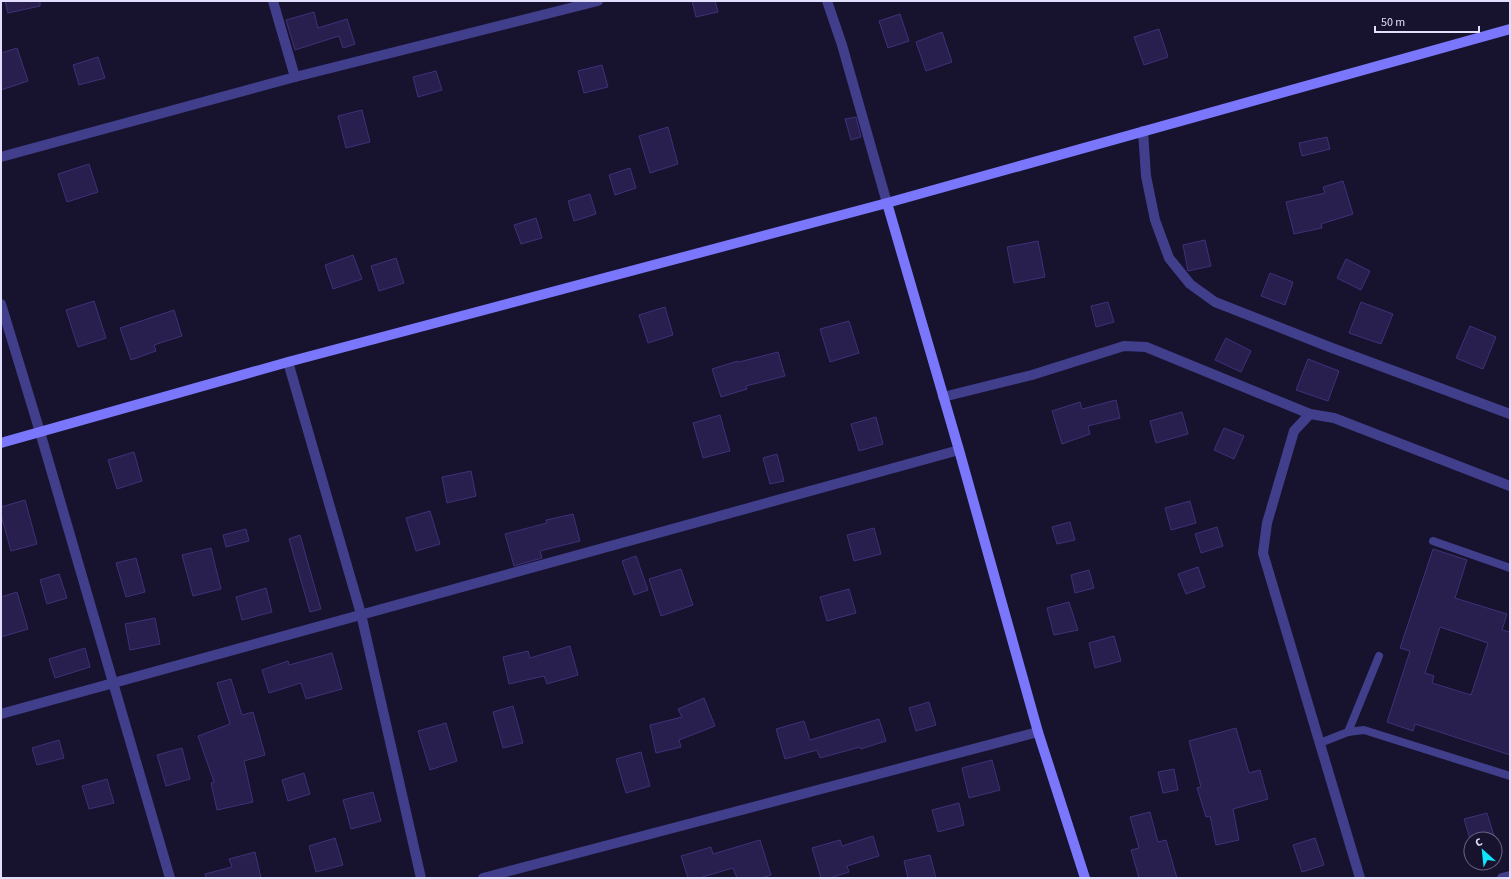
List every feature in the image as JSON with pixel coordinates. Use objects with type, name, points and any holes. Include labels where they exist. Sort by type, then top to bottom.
[{"type":"street","points":[[273,1],[295,78]]},
{"type":"street","points":[[1,157],[295,78],[598,1]]},
{"type":"street","points":[[827,1],[842,45],[959,450],[1038,732],[1085,878]]},
{"type":"street","points":[[1,443],[288,362],[887,203],[1510,29]]},
{"type":"street","points":[[1143,131],[1146,176],[1155,220],[1169,258],[1190,284],[1215,302],[1332,348],[1510,414]]},
{"type":"street","points":[[1,304],[40,432],[170,878]]},
{"type":"street","points":[[943,397],[1032,376],[1124,346],[1146,347],[1310,414],[1334,418],[1510,486]]},
{"type":"street","points":[[288,362],[361,614],[421,878]]},
{"type":"street","points":[[1310,414],[1294,431],[1267,523],[1262,553],[1360,878]]},
{"type":"street","points":[[1,714],[959,450]]},
{"type":"street","points":[[483,878],[1038,732]]},
{"type":"street","points":[[1502,878],[1510,876]]},
{"type":"lane","points":[[1433,541],[1510,568]]},
{"type":"lane","points":[[1348,732],[1379,656]]},
{"type":"lane","points":[[1320,743],[1348,732],[1364,730],[1510,776]]},
{"type":"building","points":[[5,1],[40,1],[40,6],[8,13]]},
{"type":"building","points":[[692,1],[715,1],[718,12],[696,17]]},
{"type":"building","points":[[314,12],[318,28],[347,19],[355,44],[343,48],[339,36],[295,50],[286,20]]},
{"type":"building","points":[[900,14],[909,41],[888,48],[879,21]]},
{"type":"building","points":[[1159,29],[1168,57],[1144,65],[1134,37]]},
{"type":"building","points":[[942,32],[952,62],[926,71],[916,42]]},
{"type":"building","points":[[17,48],[28,81],[1,90],[1,53]]},
{"type":"building","points":[[98,57],[105,78],[79,85],[73,65]]},
{"type":"building","points":[[602,65],[608,87],[584,93],[578,71]]},
{"type":"building","points":[[436,71],[442,90],[418,97],[413,77]]},
{"type":"building","points":[[362,110],[370,142],[346,148],[338,116]]},
{"type":"building","points":[[856,117],[861,137],[851,140],[845,119]]},
{"type":"building","points":[[668,127],[678,164],[650,173],[639,136]]},
{"type":"building","points":[[1327,137],[1330,149],[1302,156],[1299,143]]},
{"type":"building","points":[[89,164],[98,192],[67,202],[58,174]]},
{"type":"building","points":[[630,168],[636,188],[615,195],[609,175]]},
{"type":"building","points":[[1343,181],[1353,214],[1321,224],[1322,228],[1294,234],[1286,202],[1325,193],[1323,187]]},
{"type":"building","points":[[590,194],[596,214],[574,221],[568,201]]},
{"type":"building","points":[[536,218],[542,238],[521,244],[514,225]]},
{"type":"building","points":[[1205,240],[1211,266],[1188,271],[1183,245]]},
{"type":"building","points":[[1038,241],[1045,277],[1014,283],[1007,247]]},
{"type":"building","points":[[353,255],[362,279],[333,289],[325,265]]},
{"type":"building","points":[[396,258],[404,283],[379,291],[371,266]]},
{"type":"building","points":[[1346,259],[1370,271],[1361,290],[1337,278]]},
{"type":"building","points":[[1270,273],[1293,282],[1285,305],[1261,296]]},
{"type":"building","points":[[94,301],[106,338],[78,347],[66,310]]},
{"type":"building","points":[[1108,302],[1114,322],[1096,327],[1091,306]]},
{"type":"building","points":[[1361,302],[1393,314],[1381,344],[1349,333]]},
{"type":"building","points":[[665,307],[673,335],[648,343],[639,315]]},
{"type":"building","points":[[174,310],[182,336],[154,345],[156,351],[131,360],[120,328]]},
{"type":"building","points":[[849,321],[859,353],[830,362],[820,329]]},
{"type":"building","points":[[1470,326],[1496,337],[1483,369],[1456,358]]},
{"type":"building","points":[[1226,338],[1251,351],[1241,372],[1215,360]]},
{"type":"building","points":[[778,352],[785,376],[746,386],[747,389],[721,397],[712,369],[738,361]]},
{"type":"building","points":[[1308,359],[1339,371],[1328,401],[1296,390]]},
{"type":"building","points":[[1116,400],[1120,418],[1088,426],[1090,434],[1062,444],[1052,411],[1080,402],[1082,409]]},
{"type":"building","points":[[1182,412],[1188,434],[1156,443],[1150,421]]},
{"type":"building","points":[[720,415],[730,451],[703,458],[693,423]]},
{"type":"building","points":[[876,417],[883,444],[859,451],[851,424]]},
{"type":"building","points":[[1224,428],[1244,436],[1234,459],[1214,450]]},
{"type":"building","points":[[134,452],[142,481],[117,489],[108,460]]},
{"type":"building","points":[[777,454],[784,481],[770,484],[763,458]]},
{"type":"building","points":[[471,471],[476,496],[447,503],[442,477]]},
{"type":"building","points":[[25,500],[37,544],[11,551],[1,515],[1,507]]},
{"type":"building","points":[[1190,501],[1196,523],[1171,530],[1165,508]]},
{"type":"building","points":[[430,511],[440,544],[416,551],[406,518]]},
{"type":"building","points":[[573,514],[580,541],[540,551],[542,558],[514,566],[505,534],[547,523],[546,520]]},
{"type":"building","points":[[1070,522],[1075,540],[1057,544],[1052,527]]},
{"type":"building","points":[[1217,527],[1223,546],[1201,553],[1195,534]]},
{"type":"building","points":[[874,528],[881,554],[854,561],[847,535]]},
{"type":"building","points":[[246,529],[249,541],[226,547],[223,535]]},
{"type":"building","points":[[300,535],[321,609],[310,612],[289,539]]},
{"type":"building","points":[[211,548],[221,589],[193,596],[182,555]]},
{"type":"building","points":[[1433,549],[1467,560],[1455,598],[1507,614],[1502,630],[1510,632],[1510,755],[1415,724],[1413,731],[1387,722],[1410,651],[1400,648]],"holes":[[[1440,627],[1488,643],[1471,695],[1432,683],[1434,676],[1425,673]]]},
{"type":"building","points":[[636,556],[648,590],[634,595],[622,561]]},
{"type":"building","points":[[136,558],[145,592],[126,597],[116,563]]},
{"type":"building","points":[[1198,567],[1205,587],[1186,594],[1178,574]]},
{"type":"building","points":[[681,569],[693,605],[661,616],[649,579]]},
{"type":"building","points":[[1089,570],[1094,588],[1075,593],[1071,575]]},
{"type":"building","points":[[59,574],[67,598],[47,604],[40,580]]},
{"type":"building","points":[[266,588],[272,612],[242,620],[236,597]]},
{"type":"building","points":[[849,589],[856,613],[827,621],[820,597]]},
{"type":"building","points":[[17,592],[28,629],[1,637],[1,597]]},
{"type":"building","points":[[1069,602],[1078,630],[1054,635],[1047,608]]},
{"type":"building","points":[[155,618],[160,644],[130,650],[125,624]]},
{"type":"building","points":[[1114,636],[1121,661],[1095,668],[1089,643]]},
{"type":"building","points":[[570,646],[578,675],[547,684],[544,676],[509,684],[503,657],[528,651],[530,658]]},
{"type":"building","points":[[85,648],[90,667],[55,678],[49,659]]},
{"type":"building","points":[[332,653],[342,689],[306,699],[301,683],[269,693],[262,670],[288,661],[289,665]]},
{"type":"building","points":[[231,679],[242,715],[253,712],[265,755],[244,761],[253,802],[217,810],[211,783],[214,782],[198,736],[230,724],[217,683]]},
{"type":"building","points":[[704,698],[715,726],[679,740],[681,747],[656,753],[650,725],[682,717],[678,709]]},
{"type":"building","points":[[929,702],[936,725],[916,731],[909,708]]},
{"type":"building","points":[[513,706],[523,743],[503,748],[493,712]]},
{"type":"building","points":[[879,719],[886,741],[861,749],[860,747],[820,758],[817,750],[785,759],[776,729],[804,721],[810,740]]},
{"type":"building","points":[[446,723],[457,761],[430,770],[418,731]]},
{"type":"building","points":[[1236,728],[1249,773],[1260,770],[1268,799],[1233,809],[1239,840],[1216,845],[1210,816],[1206,817],[1197,788],[1201,787],[1189,741]]},
{"type":"building","points":[[59,740],[64,758],[37,765],[32,748]]},
{"type":"building","points":[[182,748],[190,779],[166,786],[157,755]]},
{"type":"building","points":[[641,752],[650,786],[626,793],[616,759]]},
{"type":"building","points":[[992,760],[1000,790],[969,798],[962,768]]},
{"type":"building","points":[[1174,769],[1178,790],[1163,793],[1158,772]]},
{"type":"building","points":[[304,773],[310,794],[288,801],[282,780]]},
{"type":"building","points":[[107,779],[114,803],[89,809],[82,786]]},
{"type":"building","points":[[373,792],[381,821],[351,829],[343,800]]},
{"type":"building","points":[[959,803],[964,825],[938,832],[932,810]]},
{"type":"building","points":[[1150,812],[1158,842],[1166,840],[1177,878],[1139,878],[1131,850],[1139,848],[1130,817]]},
{"type":"building","points":[[1487,813],[1493,831],[1468,831],[1464,819]]},
{"type":"building","points":[[873,836],[879,856],[847,866],[849,872],[830,878],[821,878],[812,848],[840,840],[842,846]]},
{"type":"building","points":[[335,838],[343,865],[316,872],[309,846]]},
{"type":"building","points":[[1315,838],[1324,865],[1302,872],[1293,845]]},
{"type":"building","points":[[760,840],[771,875],[762,878],[737,878],[733,868],[699,878],[688,878],[681,856],[711,847],[713,854]]},
{"type":"building","points":[[255,852],[261,878],[206,878],[205,874],[232,867],[229,859]]},
{"type":"building","points":[[930,855],[936,878],[908,878],[904,861]]}]
